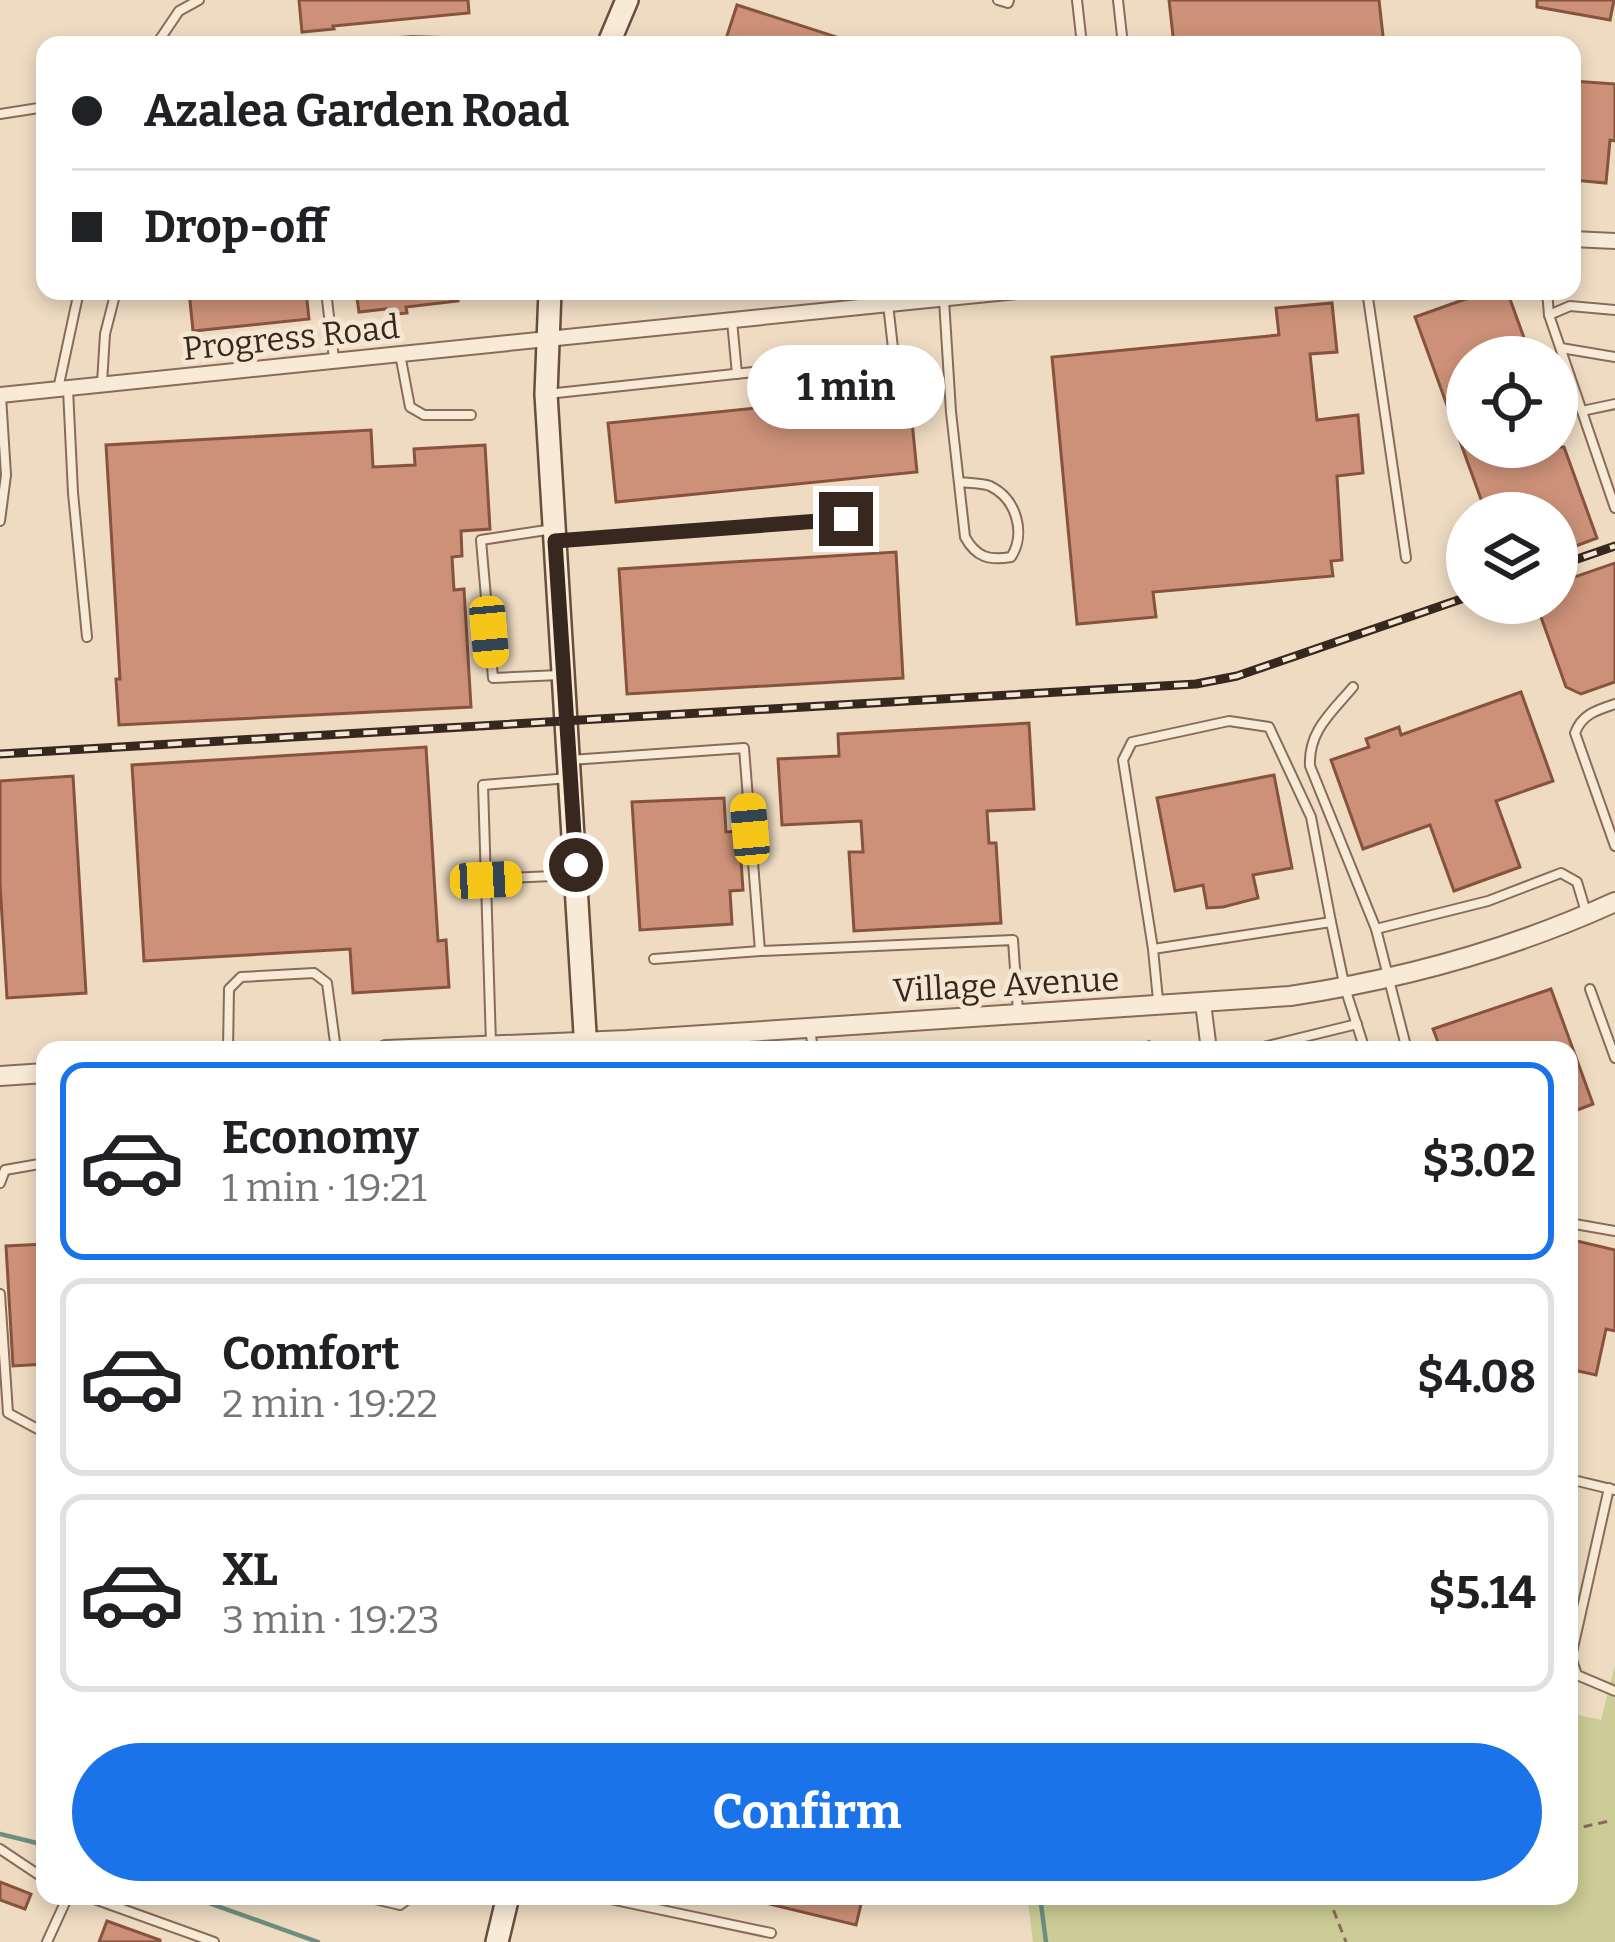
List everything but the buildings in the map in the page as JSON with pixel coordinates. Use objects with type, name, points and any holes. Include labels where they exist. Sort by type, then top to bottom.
[{"type":"main road","points":[[612,36],[627,0]]},
{"type":"main road","points":[[549,300],[546,394],[586,1041]]},
{"type":"main road","points":[[497,1942],[506,1905]]},
{"type":"street","points":[[1581,239],[1615,241]]},
{"type":"street","name":"Progress Road","points":[[1,395],[925,300]]},
{"type":"street","name":"Village Avenue","points":[[642,1041],[810,1026],[1203,1003],[1345,988],[1470,958],[1615,902]]},
{"type":"street","points":[[1203,1003],[1208,1041]]},
{"type":"street","points":[[0,1076],[36,1073]]},
{"type":"lane","points":[[178,0],[179,11]]},
{"type":"lane","points":[[162,36],[179,11],[199,0]]},
{"type":"lane","points":[[998,0],[1009,0]]},
{"type":"lane","points":[[1077,0],[1081,36]]},
{"type":"lane","points":[[1118,0],[1123,36]]},
{"type":"lane","points":[[0,114],[36,108]]},
{"type":"lane","points":[[78,300],[63,388],[86,637]]},
{"type":"lane","points":[[102,384],[105,334],[114,300]]},
{"type":"lane","points":[[327,300],[334,359]]},
{"type":"lane","points":[[944,300],[959,482],[965,537],[972,550],[996,560],[1011,557],[1019,544],[1020,524],[1010,506],[991,486],[959,482]]},
{"type":"lane","points":[[1368,300],[1406,557]]},
{"type":"lane","points":[[1548,300],[1557,336]]},
{"type":"lane","points":[[546,394],[894,357],[888,304]]},
{"type":"lane","points":[[1550,315],[1570,306],[1615,310]]},
{"type":"lane","points":[[732,320],[737,374]]},
{"type":"lane","points":[[1578,351],[1615,357]]},
{"type":"lane","points":[[400,352],[410,407],[424,415],[471,415]]},
{"type":"lane","points":[[0,521],[6,476],[1,395]]},
{"type":"lane","points":[[1578,399],[1615,508]]},
{"type":"lane","points":[[1582,411],[1615,404]]},
{"type":"lane","points":[[564,675],[493,679],[481,540],[846,519]]},
{"type":"lane","points":[[1353,687],[1315,733],[1310,766],[1376,929],[1405,1041]]},
{"type":"lane","points":[[1615,704],[1590,712],[1574,733],[1615,846]]},
{"type":"lane","points":[[1159,1005],[1123,760],[1132,742],[1229,721],[1269,727],[1311,817],[1345,988],[1362,1041]]},
{"type":"lane","points":[[491,1041],[483,784],[744,748],[760,951]]},
{"type":"lane","points":[[1376,929],[1488,902],[1561,873],[1576,882],[1587,915]]},
{"type":"lane","points":[[486,880],[576,874]]},
{"type":"lane","points":[[1153,949],[1331,922]]},
{"type":"lane","points":[[654,959],[1013,940],[1018,1013]]},
{"type":"lane","points":[[228,1041],[229,988],[241,977],[314,973],[327,983],[335,1041]]},
{"type":"lane","points":[[1590,988],[1615,1058]]},
{"type":"lane","points":[[1288,1041],[1357,1024]]},
{"type":"lane","points":[[810,1026],[812,1041]]},
{"type":"lane","points":[[0,1183],[4,1170],[36,1165]]},
{"type":"lane","points":[[1578,1225],[1615,1231]]},
{"type":"lane","points":[[0,1294],[8,1413],[36,1428]]},
{"type":"lane","points":[[1578,1481],[1612,1489],[1578,1628]]},
{"type":"lane","points":[[1578,1675],[1615,1691]]},
{"type":"lane","points":[[0,1849],[36,1873]]},
{"type":"lane","points":[[47,1942],[64,1905]]},
{"type":"lane","points":[[111,1905],[214,1942]]},
{"type":"lane","points":[[639,1905],[771,1933]]},
{"type":"path","points":[[1578,1828],[1609,1821]]},
{"type":"path","points":[[1332,1905],[1346,1942]]},
{"type":"green space","points":[[1615,1665],[1615,1942],[1033,1942],[1028,1905],[1578,1905],[1578,1715],[1601,1720]]},
{"type":"waterway","points":[[0,1834],[36,1843]]},
{"type":"waterway","points":[[214,1905],[318,1942]]},
{"type":"waterway","points":[[1041,1905],[1046,1942]]},
{"type":"railway","points":[[1578,559],[1615,546]]},
{"type":"railway","points":[[0,754],[1196,684],[1237,676],[1446,604]]},
{"type":"route","points":[[576,865],[555,541],[846,519]]}]
